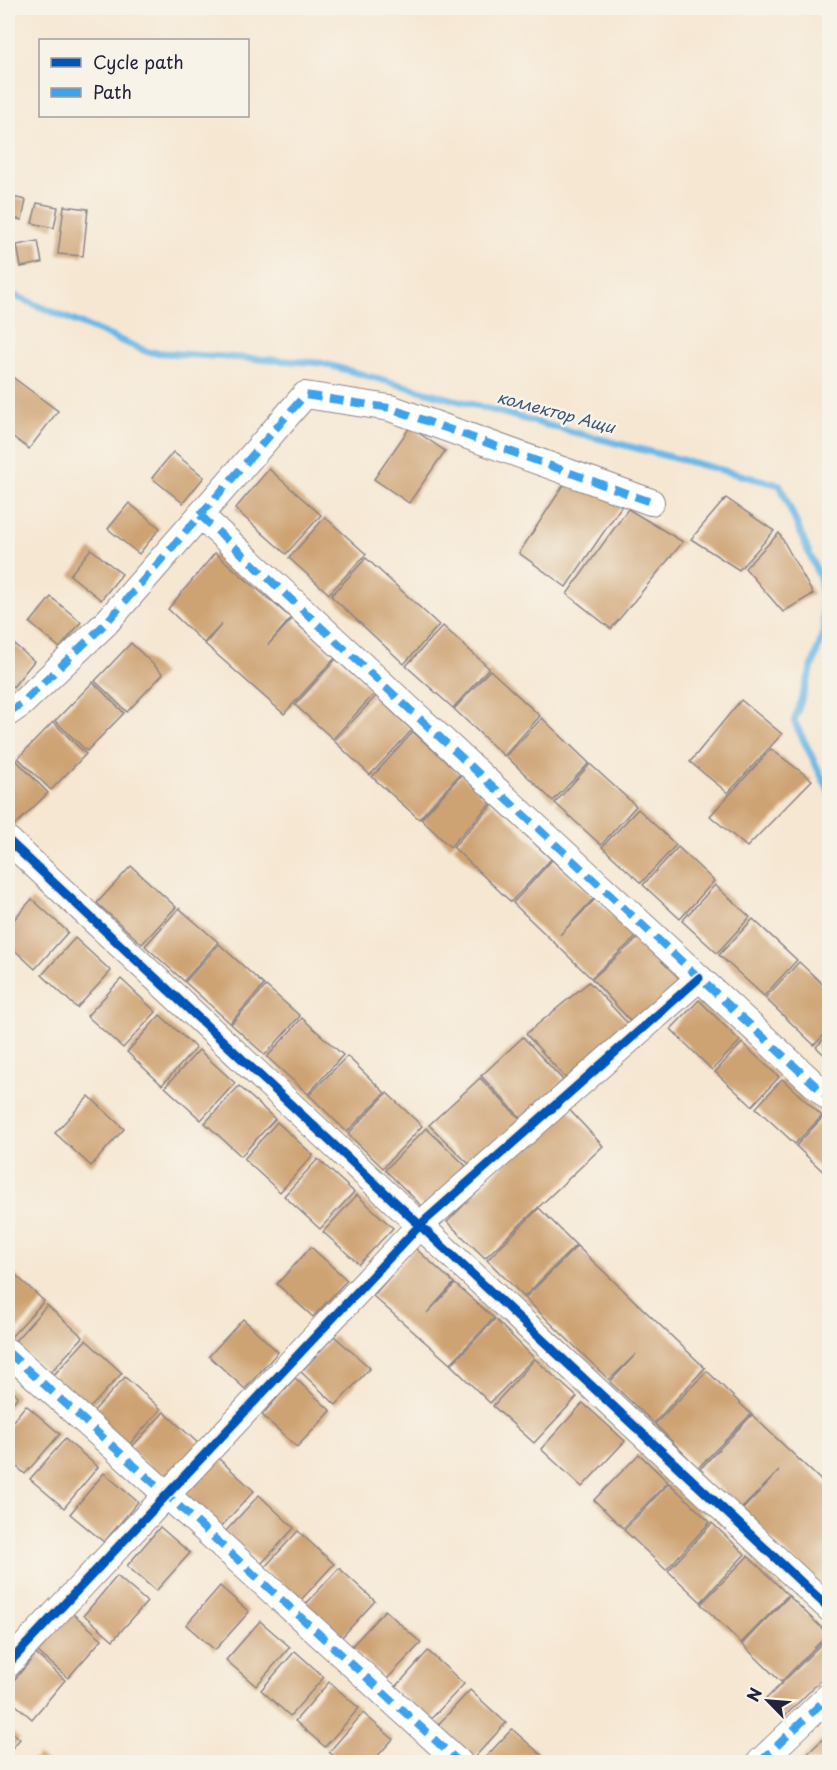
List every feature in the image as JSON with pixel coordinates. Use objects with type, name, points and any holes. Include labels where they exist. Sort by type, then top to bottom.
[{"type":"street","points":[[8,712],[21,704],[106,623],[305,395],[390,408],[651,502]]},
{"type":"street","points":[[200,515],[830,1099]]},
{"type":"street","points":[[8,840],[830,1609]]},
{"type":"street","points":[[8,1664],[420,1225],[699,978]]},
{"type":"street","points":[[8,1352],[459,1762]]},
{"type":"street","points":[[760,1762],[830,1695]]},
{"type":"building","points":[[8,196],[26,200],[22,220],[8,217]]},
{"type":"building","points":[[37,203],[58,207],[54,228],[32,223]]},
{"type":"building","points":[[64,206],[88,209],[83,256],[58,254]]},
{"type":"building","points":[[38,241],[42,263],[21,267],[17,245]]},
{"type":"building","points":[[11,376],[58,411],[29,449],[8,433],[8,381]]},
{"type":"building","points":[[410,427],[445,451],[409,503],[374,479]]},
{"type":"building","points":[[173,452],[204,477],[183,503],[152,478]]},
{"type":"building","points":[[269,469],[321,515],[286,554],[235,509]]},
{"type":"building","points":[[569,477],[623,504],[566,587],[519,553]]},
{"type":"building","points":[[726,498],[774,531],[739,570],[691,539]]},
{"type":"building","points":[[129,503],[160,528],[139,554],[108,529]]},
{"type":"building","points":[[628,509],[683,542],[611,629],[567,594]]},
{"type":"building","points":[[325,517],[366,554],[329,594],[289,558]]},
{"type":"building","points":[[779,533],[813,594],[783,612],[745,568]]},
{"type":"building","points":[[91,549],[122,574],[101,600],[70,575]]},
{"type":"building","points":[[215,553],[291,618],[268,645],[292,619],[335,658],[284,714],[205,644],[222,624],[204,643],[168,609]]},
{"type":"building","points":[[366,558],[439,625],[404,664],[331,596]]},
{"type":"building","points":[[51,597],[81,622],[60,648],[30,623]]},
{"type":"building","points":[[443,626],[489,668],[453,708],[406,666]]},
{"type":"building","points":[[8,639],[34,661],[13,687],[8,682]]},
{"type":"building","points":[[131,643],[163,674],[127,712],[95,681]]},
{"type":"building","points":[[336,659],[374,694],[333,739],[295,705]]},
{"type":"building","points":[[490,670],[540,716],[504,756],[454,709]]},
{"type":"building","points":[[93,682],[124,713],[87,751],[55,721]]},
{"type":"building","points":[[376,696],[412,730],[370,775],[334,741]]},
{"type":"building","points":[[741,700],[782,734],[728,793],[690,762]]},
{"type":"building","points":[[542,718],[589,763],[553,801],[506,756]]},
{"type":"building","points":[[53,722],[86,754],[51,790],[18,758]]},
{"type":"building","points":[[413,732],[460,774],[419,819],[372,777]]},
{"type":"building","points":[[771,749],[812,780],[747,847],[710,816]]},
{"type":"building","points":[[16,760],[48,793],[11,829],[8,826],[8,767]]},
{"type":"building","points":[[590,764],[636,806],[601,845],[555,803]]},
{"type":"building","points":[[461,775],[491,803],[450,847],[421,819]]},
{"type":"building","points":[[493,804],[551,859],[511,902],[453,847]]},
{"type":"building","points":[[638,809],[676,845],[641,883],[602,847]]},
{"type":"building","points":[[678,847],[714,881],[680,919],[643,885]]},
{"type":"building","points":[[552,860],[594,898],[560,935],[595,899],[636,937],[591,978],[513,903]]},
{"type":"building","points":[[131,866],[176,907],[142,944],[97,903]]},
{"type":"building","points":[[715,885],[750,917],[717,953],[682,921]]},
{"type":"building","points":[[32,899],[68,932],[35,969],[8,944],[8,926]]},
{"type":"building","points":[[179,908],[218,942],[184,981],[145,946]]},
{"type":"building","points":[[753,919],[797,960],[764,996],[719,955]]},
{"type":"building","points":[[75,938],[111,971],[77,1008],[42,975]]},
{"type":"building","points":[[638,938],[684,983],[637,1028],[592,979]]},
{"type":"building","points":[[219,944],[264,985],[230,1023],[185,982]]},
{"type":"building","points":[[799,962],[830,991],[830,1029],[814,1045],[765,998]]},
{"type":"building","points":[[121,979],[156,1012],[123,1048],[87,1016]]},
{"type":"building","points":[[589,982],[634,1030],[569,1082],[526,1034]]},
{"type":"building","points":[[266,986],[300,1016],[265,1055],[231,1024]]},
{"type":"building","points":[[699,1000],[740,1041],[712,1070],[671,1029]]},
{"type":"building","points":[[160,1015],[196,1048],[162,1085],[127,1052]]},
{"type":"building","points":[[302,1018],[343,1055],[308,1094],[267,1057]]},
{"type":"building","points":[[830,1033],[830,1060],[816,1047]]},
{"type":"building","points":[[523,1037],[563,1080],[522,1119],[481,1076]]},
{"type":"building","points":[[742,1043],[779,1077],[752,1106],[715,1072]]},
{"type":"building","points":[[199,1050],[235,1083],[201,1120],[165,1087]]},
{"type":"building","points":[[347,1056],[385,1093],[347,1132],[309,1095]]},
{"type":"building","points":[[480,1078],[521,1120],[469,1164],[429,1125]]},
{"type":"building","points":[[782,1079],[822,1116],[795,1144],[756,1108]]},
{"type":"building","points":[[239,1086],[275,1119],[241,1156],[205,1123]]},
{"type":"building","points":[[387,1093],[422,1126],[383,1168],[348,1134]]},
{"type":"building","points":[[89,1096],[124,1129],[91,1166],[55,1133]]},
{"type":"building","points":[[564,1104],[603,1146],[485,1258],[447,1222]]},
{"type":"building","points":[[823,1117],[830,1123],[830,1178],[796,1146]]},
{"type":"building","points":[[277,1122],[313,1155],[280,1192],[244,1159]]},
{"type":"building","points":[[426,1128],[466,1166],[425,1209],[385,1170]]},
{"type":"building","points":[[318,1159],[354,1192],[320,1229],[284,1196]]},
{"type":"building","points":[[357,1195],[393,1228],[359,1264],[323,1232]]},
{"type":"building","points":[[539,1208],[576,1245],[524,1297],[487,1260]]},
{"type":"building","points":[[577,1246],[705,1368],[654,1423],[610,1382],[636,1354],[609,1380],[525,1298]]},
{"type":"building","points":[[311,1247],[347,1280],[313,1317],[277,1284]]},
{"type":"building","points":[[415,1248],[454,1283],[427,1313],[455,1284],[494,1318],[450,1364],[373,1296]]},
{"type":"building","points":[[8,1268],[44,1301],[10,1338],[8,1336]]},
{"type":"building","points":[[47,1305],[83,1337],[49,1374],[14,1342]]},
{"type":"building","points":[[243,1319],[278,1352],[245,1389],[209,1356]]},
{"type":"building","points":[[495,1319],[534,1358],[490,1403],[451,1365]]},
{"type":"building","points":[[334,1336],[370,1368],[336,1405],[301,1372]]},
{"type":"building","points":[[86,1340],[122,1373],[88,1410],[52,1377]]},
{"type":"building","points":[[535,1359],[577,1397],[534,1443],[493,1406]]},
{"type":"building","points":[[707,1371],[751,1414],[698,1468],[655,1424]]},
{"type":"building","points":[[125,1377],[161,1409],[128,1446],[92,1413]]},
{"type":"building","points":[[295,1378],[331,1411],[297,1447],[262,1415]]},
{"type":"building","points":[[8,1386],[18,1396],[8,1409]]},
{"type":"building","points":[[583,1403],[625,1441],[582,1487],[541,1449]]},
{"type":"building","points":[[26,1405],[60,1434],[25,1474],[8,1459],[8,1427]]},
{"type":"building","points":[[164,1412],[200,1445],[166,1482],[130,1449]]},
{"type":"building","points":[[752,1415],[830,1489],[830,1595],[742,1510],[779,1471],[741,1509],[700,1469]]},
{"type":"building","points":[[65,1439],[98,1467],[64,1508],[30,1479]]},
{"type":"building","points":[[639,1454],[668,1482],[623,1528],[594,1500]]},
{"type":"building","points":[[218,1458],[254,1491],[220,1528],[185,1495]]},
{"type":"building","points":[[104,1473],[138,1502],[104,1542],[70,1514]]},
{"type":"building","points":[[669,1483],[710,1522],[666,1570],[624,1530]]},
{"type":"building","points":[[259,1495],[294,1528],[261,1564],[225,1532]]},
{"type":"building","points":[[712,1523],[745,1554],[701,1602],[668,1571]]},
{"type":"building","points":[[160,1527],[190,1553],[156,1591],[127,1566]]},
{"type":"building","points":[[298,1531],[334,1564],[300,1601],[264,1568]]},
{"type":"building","points":[[748,1556],[788,1595],[741,1643],[701,1604]]},
{"type":"building","points":[[339,1568],[375,1601],[341,1638],[305,1605]]},
{"type":"building","points":[[117,1576],[147,1602],[113,1640],[84,1615]]},
{"type":"building","points":[[220,1586],[249,1612],[215,1650],[186,1625]]},
{"type":"building","points":[[789,1596],[828,1634],[781,1682],[742,1644]]},
{"type":"building","points":[[385,1610],[421,1643],[387,1679],[351,1647]]},
{"type":"building","points":[[72,1613],[102,1639],[68,1678],[38,1652]]},
{"type":"building","points":[[260,1621],[290,1647],[256,1686],[226,1660]]},
{"type":"building","points":[[830,1635],[830,1671],[784,1717],[766,1699]]},
{"type":"building","points":[[295,1651],[324,1677],[290,1716],[261,1690]]},
{"type":"building","points":[[428,1651],[464,1684],[430,1720],[395,1688]]},
{"type":"building","points":[[36,1654],[65,1680],[32,1719],[8,1698],[8,1687]]},
{"type":"building","points":[[329,1682],[359,1708],[325,1747],[295,1721]]},
{"type":"building","points":[[470,1690],[506,1723],[472,1760],[436,1727]]},
{"type":"building","points":[[363,1713],[393,1739],[372,1762],[341,1762],[329,1752]]},
{"type":"building","points":[[8,1728],[20,1739],[8,1753]]},
{"type":"building","points":[[512,1729],[549,1762],[481,1762]]},
{"type":"building","points":[[830,1732],[830,1762],[799,1762]]},
{"type":"building","points":[[38,1755],[47,1762],[32,1762]]},
{"type":"waterway","name":"коллектор Ащи","points":[[8,293],[148,352],[321,363],[561,429],[780,485],[821,581],[824,631],[794,721],[830,793]]},
{"type":"marked path","points":[[8,713],[21,704],[106,623],[305,395],[390,408],[651,502]]},
{"type":"marked path","points":[[200,515],[830,1099]]},
{"type":"marked path","points":[[8,1352],[459,1762]]},
{"type":"marked path","points":[[760,1762],[830,1695]]},
{"type":"cycle path","points":[[8,840],[830,1609]]},
{"type":"cycle path","points":[[8,1664],[420,1225],[699,978]]}]
